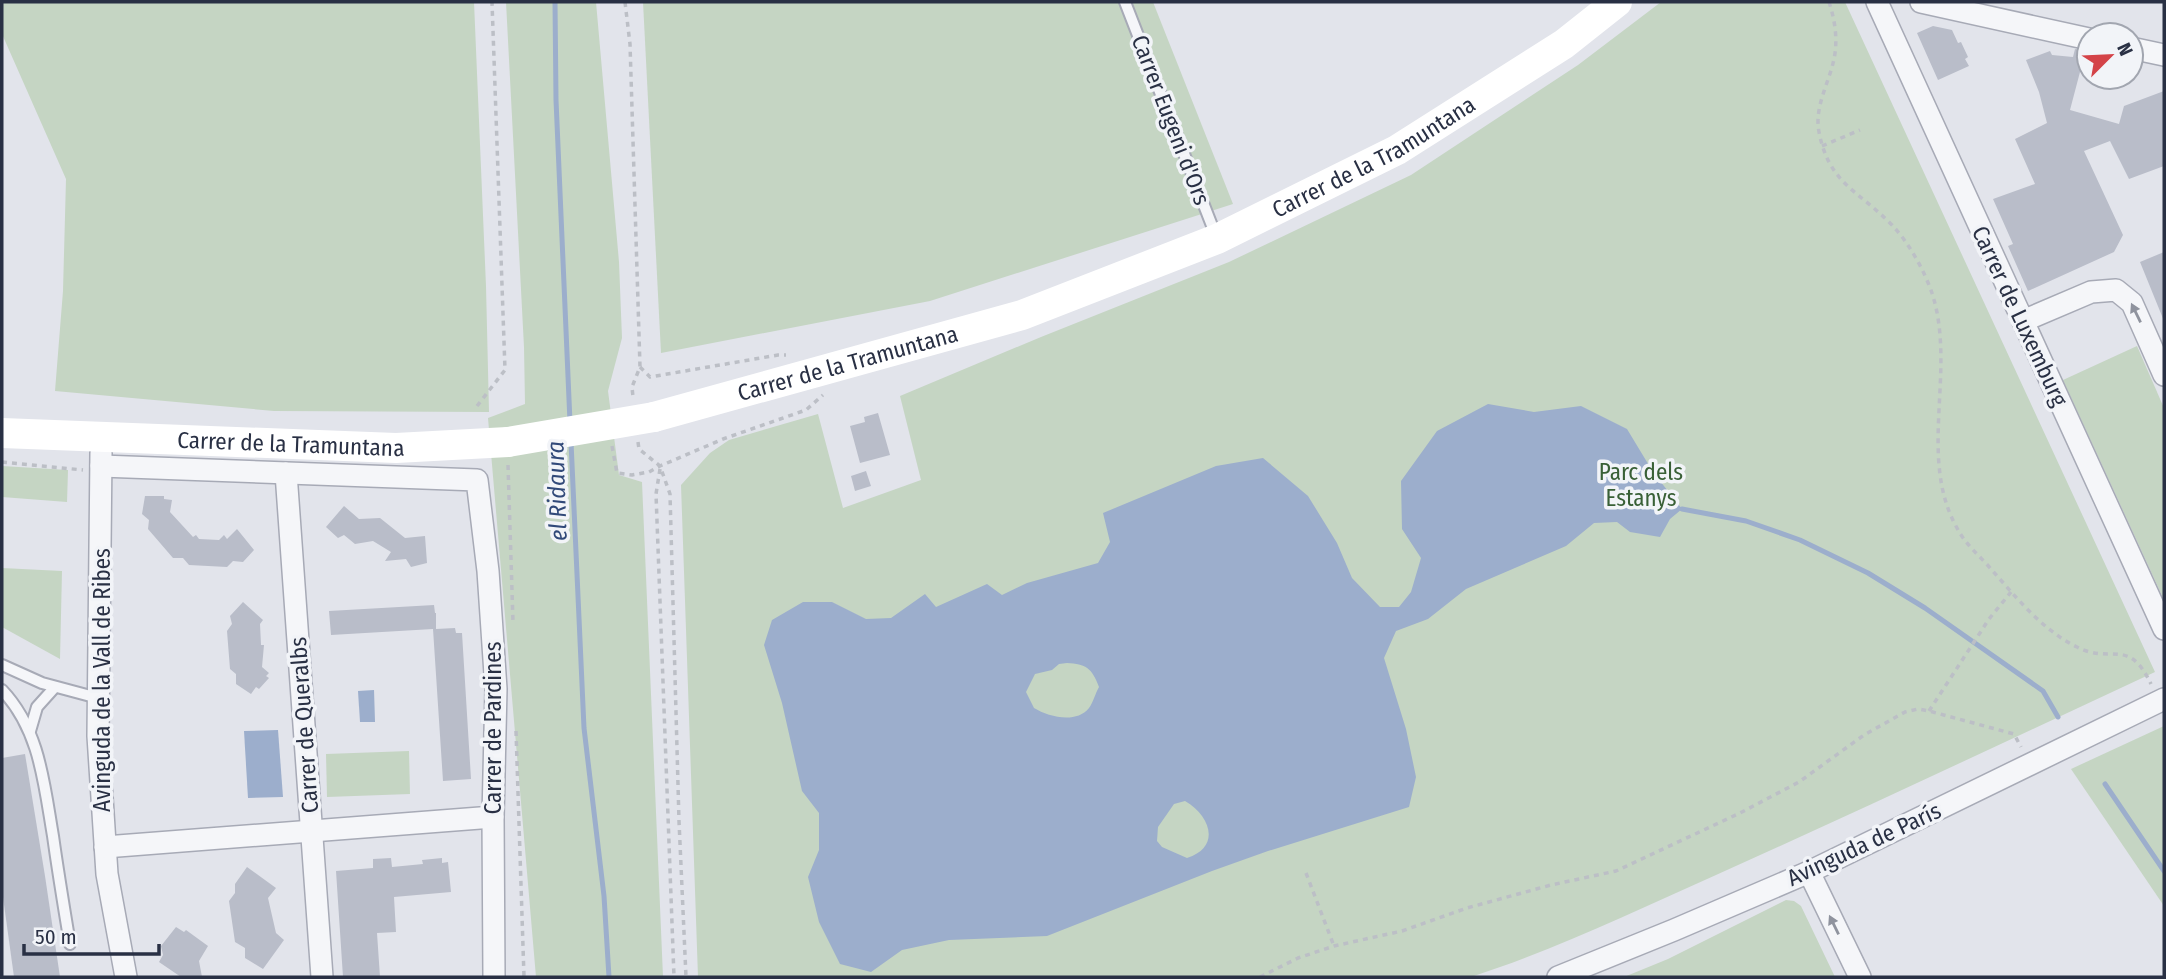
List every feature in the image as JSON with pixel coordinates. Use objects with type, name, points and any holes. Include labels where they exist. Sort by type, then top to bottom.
[{"type":"main road","name":"Carrer de la Tramuntana","points":[[2,433],[101,460],[508,442],[654,417],[1022,315],[1217,239],[1397,150],[1564,44],[1617,2]]},
{"type":"street","name":"Carrer de Luxemburg","points":[[1877,2],[2164,629]]},
{"type":"street","points":[[1921,2],[2075,36]]},
{"type":"street","points":[[2145,51],[2164,55]]},
{"type":"street","points":[[2023,321],[2091,292],[2116,290],[2132,303],[2164,375]]},
{"type":"street","points":[[101,460],[286,473]]},
{"type":"street","name":"Avinguda de la Vall de Ribes","points":[[101,460],[98,736],[107,874],[126,977]]},
{"type":"street","name":"Carrer de Pardines","points":[[286,473],[477,480],[488,571],[496,689],[493,817],[494,977]]},
{"type":"street","name":"Carrer de Queralbs","points":[[286,473],[322,977]]},
{"type":"street","name":"Avinguda de París","points":[[1558,977],[1809,872],[2164,699]]},
{"type":"street","points":[[105,847],[493,817]]},
{"type":"street","points":[[1809,872],[1860,977]]},
{"type":"lane","name":"Carrer Eugeni d'Ors","points":[[1125,2],[1217,239]]},
{"type":"lane","points":[[2,665],[42,684],[98,698]]},
{"type":"lane","points":[[30,731],[37,707],[55,687]]},
{"type":"lane","points":[[2,690],[15,703],[30,731],[40,762],[70,944]]},
{"type":"path","points":[[477,406],[505,370],[492,2]]},
{"type":"path","points":[[625,2],[630,44],[640,367]]},
{"type":"path","points":[[1829,2],[1835,35],[1834,57],[1820,101],[1818,128],[1822,146],[1834,172],[1850,190],[1869,203],[1894,227],[1923,271],[1937,312],[1942,344],[1938,421],[1940,483],[1949,513],[1969,546],[2011,592],[2053,631],[2077,647],[2095,653],[2128,655],[2139,663],[2147,676]]},
{"type":"path","points":[[1822,146],[1860,130]]},
{"type":"path","points":[[610,438],[617,473],[632,475],[649,472],[660,466]]},
{"type":"path","points":[[2,462],[82,469],[101,460]]},
{"type":"path","points":[[660,466],[656,494],[674,977]]},
{"type":"path","points":[[660,466],[670,494],[686,977]]},
{"type":"path","points":[[1929,711],[1989,619],[2011,592]]},
{"type":"path","points":[[1260,977],[1298,958],[1334,946],[1402,931],[1467,908],[1551,885],[1616,871],[1799,782],[1864,735],[1905,712],[1918,709],[1929,711],[2017,737]]},
{"type":"path","points":[[1306,873],[1334,946]]},
{"type":"green space","points":[[2,2],[474,2],[489,412],[274,411],[55,391],[63,291],[66,179],[2,34]]},
{"type":"green space","points":[[506,2],[596,2],[619,262],[622,338],[608,391],[619,475],[642,482],[663,977],[536,977],[488,418],[525,404]]},
{"type":"green space","points":[[643,2],[1153,2],[1233,204],[930,301],[661,353]]},
{"type":"green space","name":"Parc dels Estanys","points":[[1661,2],[1845,2],[2155,672],[1625,916],[1533,955],[1471,977],[698,977],[681,485],[710,453],[729,440],[818,414],[843,508],[921,480],[900,396],[1229,262],[1411,175],[1578,65]]},
{"type":"green space","points":[[2137,346],[2164,408],[2164,600],[2063,380]]},
{"type":"green space","points":[[2,466],[68,470],[67,502],[2,497]]},
{"type":"green space","points":[[2,568],[62,571],[60,659],[2,627]]},
{"type":"green space","points":[[2164,726],[2164,906],[2071,769]]},
{"type":"green space","points":[[409,751],[410,794],[327,797],[326,754]]},
{"type":"green space","points":[[1786,900],[1801,906],[1835,977],[1624,977],[1668,959]]},
{"type":"water","points":[[1488,404],[1534,412],[1581,406],[1627,429],[1653,472],[1682,509],[1670,519],[1660,537],[1630,532],[1617,522],[1594,523],[1566,546],[1466,589],[1428,619],[1396,631],[1384,658],[1406,729],[1416,777],[1409,807],[1268,851],[1047,936],[949,940],[902,950],[871,972],[840,964],[819,922],[808,877],[819,850],[819,813],[802,791],[782,703],[764,645],[772,620],[803,602],[832,602],[866,619],[891,618],[925,594],[936,607],[987,584],[1002,595],[1027,583],[1098,563],[1110,542],[1103,513],[1216,466],[1263,458],[1308,496],[1337,543],[1352,578],[1380,607],[1399,607],[1411,592],[1421,558],[1402,529],[1401,481],[1437,431]],"holes":[[[1067,663],[1079,664],[1091,671],[1099,687],[1092,704],[1084,713],[1070,717],[1055,716],[1034,708],[1026,692],[1035,674]],[[1185,801],[1201,815],[1208,831],[1205,847],[1187,858],[1162,847],[1157,841],[1158,827],[1174,804]]]},
{"type":"water","points":[[374,690],[375,722],[360,722],[358,691]]},
{"type":"water","points":[[278,730],[283,797],[248,798],[244,731]]},
{"type":"building","points":[[1933,26],[1952,30],[1958,43],[1961,42],[1969,66],[1938,80],[1917,33]]},
{"type":"building","points":[[2075,49],[2075,91],[2070,110],[2119,124],[2124,106],[2164,91],[2164,166],[2129,179],[2110,141],[2084,151],[2123,235],[2114,252],[2028,291],[2008,246],[2013,244],[1993,199],[2035,184],[2015,139],[2047,123],[2039,92],[2026,60],[2050,51],[2052,55],[2073,57]]},
{"type":"building","points":[[2164,252],[2164,321],[2140,262]]},
{"type":"building","points":[[878,413],[890,455],[860,463],[850,426],[865,422],[864,417]]},
{"type":"building","points":[[866,471],[871,486],[855,491],[851,476]]},
{"type":"building","points":[[145,496],[164,496],[164,499],[172,500],[170,512],[193,537],[196,535],[199,539],[219,540],[224,535],[227,539],[237,529],[254,550],[243,562],[233,561],[227,567],[189,565],[183,558],[173,558],[148,529],[149,520],[142,514]]},
{"type":"building","points":[[344,506],[359,519],[380,518],[405,538],[425,536],[427,563],[411,567],[406,559],[385,561],[391,552],[373,541],[355,544],[344,535],[338,538],[326,527]]},
{"type":"building","points":[[243,602],[263,620],[260,624],[261,645],[264,645],[262,667],[269,673],[266,676],[269,678],[251,694],[236,684],[236,674],[230,669],[227,631],[232,624],[230,616]]},
{"type":"building","points":[[434,605],[436,629],[455,628],[456,633],[462,633],[471,779],[443,781],[433,629],[331,635],[329,611]]},
{"type":"building","points":[[25,754],[60,977],[14,977],[2,890],[2,758]]},
{"type":"building","points":[[391,858],[392,867],[423,864],[422,860],[442,858],[442,863],[448,862],[451,892],[394,897],[396,932],[377,933],[380,977],[343,977],[336,871],[373,868],[373,859]]},
{"type":"building","points":[[247,867],[276,888],[268,898],[276,933],[284,940],[263,969],[245,958],[245,948],[235,942],[229,901],[235,893],[235,884]]},
{"type":"building","points":[[176,927],[184,932],[186,930],[208,946],[199,961],[202,977],[181,977],[159,962],[163,955],[161,946]]},
{"type":"waterway","name":"el Ridaura","points":[[555,2],[556,100],[570,422]]},
{"type":"waterway","name":"el Ridaura","points":[[571,442],[584,728],[604,896],[609,977]]},
{"type":"waterway","points":[[1682,509],[1746,521],[1800,540],[1868,573],[1925,608],[2043,691],[2058,717]]},
{"type":"waterway","points":[[2105,784],[2164,871]]}]
